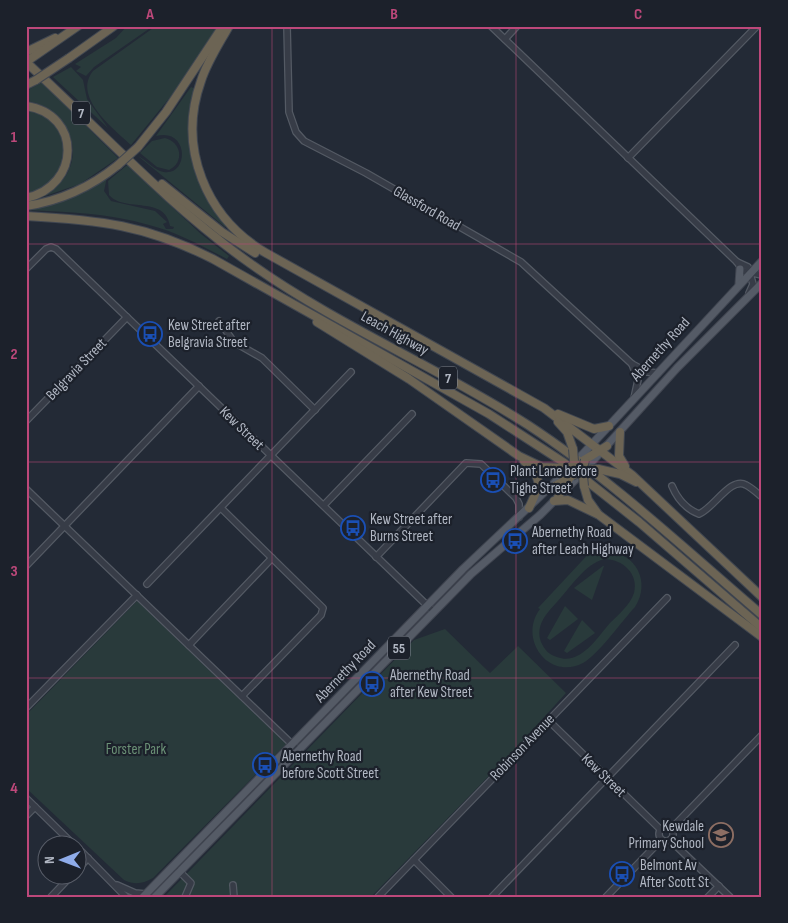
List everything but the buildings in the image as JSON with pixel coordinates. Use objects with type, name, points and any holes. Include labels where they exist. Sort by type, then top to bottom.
[{"type":"highway","points":[[26,85],[69,58],[114,26]]},
{"type":"highway","points":[[26,206],[56,199],[80,189],[118,165],[138,147],[166,112],[223,26]]},
{"type":"highway","points":[[229,26],[201,79],[194,106],[193,142],[202,181],[218,211],[242,237],[328,289],[544,408],[594,429],[609,426]]},
{"type":"highway","points":[[26,62],[30,53],[77,28]]},
{"type":"highway","name":"Leach Highway","points":[[26,62],[193,219],[271,278],[456,383],[564,450],[642,511],[762,615]]},
{"type":"highway","points":[[26,106],[41,110],[54,119],[64,133],[68,153],[64,171],[54,184],[41,193],[26,198]]},
{"type":"highway","points":[[144,172],[236,241],[284,269],[328,289]]},
{"type":"highway","points":[[26,216],[66,218]]},
{"type":"highway","points":[[26,222],[66,218]]},
{"type":"highway","name":"Leach Highway","points":[[66,218],[112,223],[174,241],[213,260],[489,414],[563,462],[639,522],[762,628]]},
{"type":"highway","name":"7","points":[[298,308],[325,328],[408,379],[519,456],[542,467],[574,471],[598,469],[620,474],[650,492]]},
{"type":"highway","points":[[544,408],[603,449]]},
{"type":"highway","points":[[544,408],[567,432],[573,449],[574,471],[584,486],[588,500],[599,515]]},
{"type":"highway","name":"7","points":[[620,432],[619,456],[632,475]]},
{"type":"highway","points":[[585,459],[594,443]]},
{"type":"highway","name":"7","points":[[550,489],[574,471],[585,459],[603,449],[762,597]]},
{"type":"highway","name":"7","points":[[519,456],[538,477],[538,488],[530,508]]},
{"type":"highway","points":[[574,471],[556,499],[568,500],[599,515],[762,637]]},
{"type":"main road","name":"Abernethy Road","points":[[594,443],[762,261]]},
{"type":"main road","points":[[739,265],[739,285]]},
{"type":"main road","name":"Abernethy Road","points":[[603,449],[677,368],[762,283]]},
{"type":"main road","name":"Abernethy Road","points":[[145,895],[550,489]]},
{"type":"main road","name":"Abernethy Road","points":[[155,897],[299,751],[430,609],[556,499]]},
{"type":"street","name":"Glassford Road","points":[[287,26],[289,112],[291,122],[304,141],[366,173],[521,262],[632,364],[647,372],[658,373]]},
{"type":"street","points":[[491,26],[739,265],[750,273],[762,275]]},
{"type":"street","points":[[504,39],[517,26]]},
{"type":"street","points":[[628,158],[757,26]]},
{"type":"street","name":"Kew Street","points":[[26,269],[46,249],[51,246],[56,249],[430,609]]},
{"type":"street","points":[[745,299],[753,288],[750,273]]},
{"type":"street","name":"Belgravia Street","points":[[26,421],[127,317]]},
{"type":"street","points":[[219,321],[234,342],[262,358],[315,410]]},
{"type":"street","points":[[632,364],[638,380],[634,399]]},
{"type":"street","points":[[147,584],[351,372]]},
{"type":"street","points":[[26,566],[199,386]]},
{"type":"street","points":[[324,505],[412,414]]},
{"type":"street","points":[[376,556],[466,463],[481,464],[516,498],[519,504],[518,519]]},
{"type":"street","points":[[672,486],[676,496],[691,511],[699,514],[706,511],[732,485],[738,483],[745,484],[762,497]]},
{"type":"street","points":[[26,489],[299,751]]},
{"type":"street","points":[[221,508],[323,608],[321,615],[242,696]]},
{"type":"street","points":[[189,645],[272,558]]},
{"type":"street","points":[[754,590],[762,594]]},
{"type":"street","points":[[26,708],[137,595]]},
{"type":"street","name":"Robinson Avenue","points":[[378,897],[667,598]]},
{"type":"street","points":[[492,897],[735,645]]},
{"type":"street","name":"Kew Street","points":[[548,720],[660,829]]},
{"type":"street","points":[[671,829],[762,735]]},
{"type":"street","points":[[26,798],[65,836]]},
{"type":"street","points":[[26,816],[35,807]]},
{"type":"street","points":[[661,840],[659,836],[660,829],[664,827],[671,829]]},
{"type":"street","points":[[670,840],[673,833],[671,829]]},
{"type":"street","points":[[661,840],[667,842],[670,840]]},
{"type":"street","points":[[606,897],[661,840]]},
{"type":"street","points":[[670,840],[730,897]]},
{"type":"street","points":[[88,858],[126,897]]},
{"type":"street","points":[[414,860],[451,897]]},
{"type":"street","points":[[180,871],[191,883],[185,897]]},
{"type":"street","points":[[113,882],[135,894],[145,895]]},
{"type":"street","points":[[233,885],[234,897]]},
{"type":"street","points":[[51,897],[61,886]]},
{"type":"street","points":[[708,897],[719,886]]},
{"type":"green space","points":[[127,26],[153,26],[94,67],[86,76],[76,71],[81,67],[75,64],[116,38]]},
{"type":"green space","points":[[156,26],[220,26],[180,85],[131,145],[106,121],[91,102],[88,81],[93,71]]},
{"type":"green space","points":[[71,67],[83,80],[87,99],[108,128],[53,77]]},
{"type":"green space","points":[[42,82],[118,158],[80,184],[45,196],[66,176],[72,160],[73,148],[65,126],[58,117],[49,109],[26,101],[26,91]]},
{"type":"green space","points":[[191,87],[195,89],[197,175],[207,198],[226,225],[225,227],[138,156],[160,171],[170,172],[177,168],[181,162],[180,146],[175,139],[167,135],[156,136]]},
{"type":"green space","points":[[26,108],[42,115],[54,125],[62,138],[64,151],[62,165],[55,177],[43,187],[26,193]]},
{"type":"green space","points":[[165,138],[175,144],[179,152],[177,162],[169,170],[157,167],[140,153],[152,141]]},
{"type":"green space","points":[[126,166],[201,234],[229,256],[227,259],[179,235],[134,221],[88,214],[26,210],[107,177],[104,191],[111,201],[155,211],[167,222],[163,224],[166,229],[173,229],[174,227],[170,226],[167,217],[161,211],[153,207],[125,203],[109,195],[108,181]]},
{"type":"green space","points":[[594,548],[599,553],[611,552],[630,560],[640,576],[642,586],[640,597],[635,607],[596,653],[583,663],[570,667],[558,666],[540,654],[535,644],[533,632],[534,620],[540,609],[538,608]],"holes":[[[604,559],[623,565],[632,574],[635,586],[630,602],[594,643],[580,654],[573,658],[565,659],[552,655],[544,647],[540,636],[541,625],[546,615],[584,571]]]},
{"type":"green space","points":[[603,566],[592,600],[574,588]]},
{"type":"green space","name":"Forster Park","points":[[137,601],[286,744],[153,878],[142,883],[132,883],[124,880],[88,846],[88,836],[77,836],[26,788],[26,715]]},
{"type":"green space","points":[[565,606],[578,619],[550,640],[547,638]]},
{"type":"green space","points":[[582,620],[595,633],[567,653],[564,651]]},
{"type":"green space","points":[[445,629],[490,673],[518,646],[566,693],[517,747],[371,897],[164,897],[414,640]]},
{"type":"place","name":"Kew Street after Belgravia Street","points":[[150,334]]},
{"type":"place","name":"Plant Lane before Tighe Street","points":[[493,480]]},
{"type":"place","name":"Kew Street after Burns Street","points":[[353,528]]},
{"type":"place","name":"Abernethy Road after Leach Highway","points":[[515,541]]},
{"type":"place","name":"Abernethy Road after Kew Street","points":[[372,684]]},
{"type":"place","name":"Abernethy Road before Scott Street","points":[[265,765]]},
{"type":"place","name":"Kewdale Primary School","points":[[721,835]]},
{"type":"place","name":"Belmont Av After Scott St","points":[[622,874]]}]
